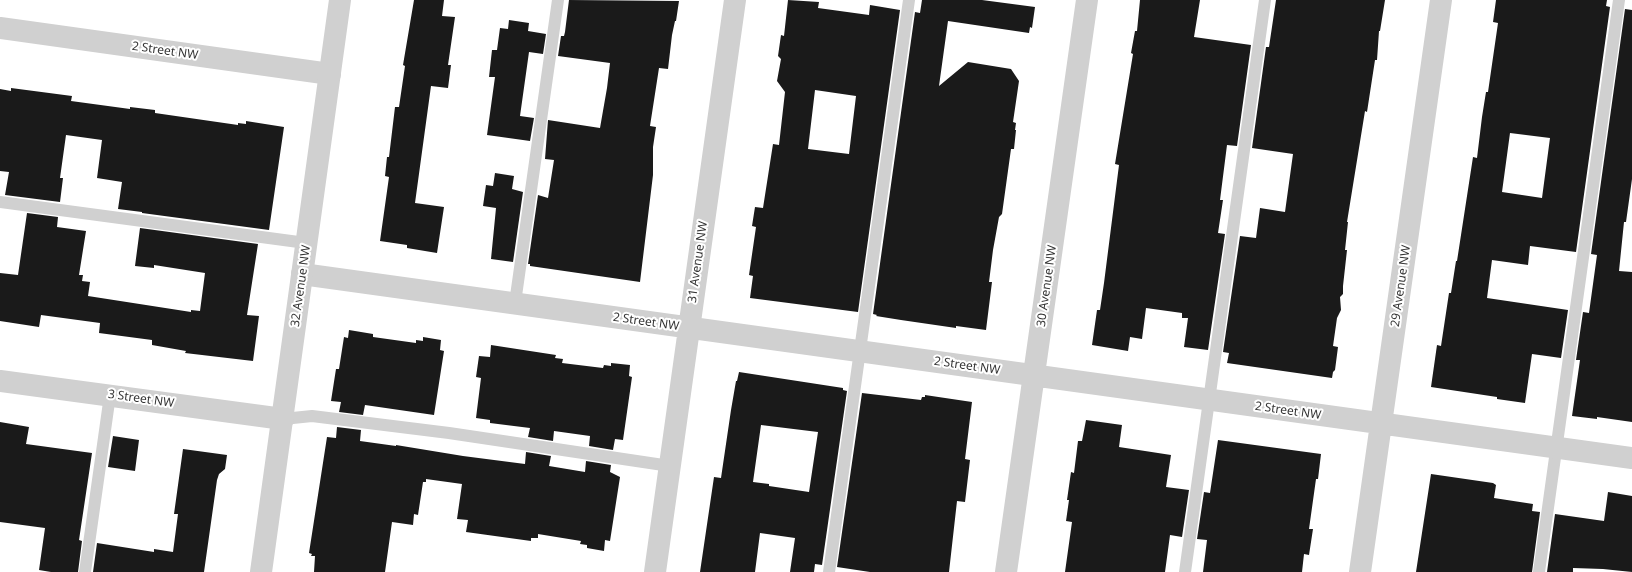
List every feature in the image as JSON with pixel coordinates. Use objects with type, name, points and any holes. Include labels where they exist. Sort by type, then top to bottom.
[{"type":"street","name":"32 Avenue NW","points":[[261,572],[340,0]]},
{"type":"street","name":"31 Avenue NW","points":[[654,572],[734,0]]},
{"type":"street","name":"30 Avenue NW","points":[[1006,572],[1086,0]]},
{"type":"street","name":"29 Avenue NW","points":[[1360,572],[1441,0]]},
{"type":"street","name":"2 Street NW","points":[[0,28],[330,74]]},
{"type":"street","name":"2 Street NW","points":[[302,274],[1632,458]]},
{"type":"street","name":"3 Street NW","points":[[0,381],[283,418]]},
{"type":"lane","points":[[515,303],[558,0]]},
{"type":"lane","points":[[829,572],[910,0]]},
{"type":"lane","points":[[1185,572],[1265,0]]},
{"type":"lane","points":[[1539,572],[1619,0]]},
{"type":"lane","points":[[0,202],[306,243]]},
{"type":"lane","points":[[85,572],[110,395]]},
{"type":"lane","points":[[283,418],[312,416],[442,432],[670,466]]},
{"type":"building","points":[[414,0],[444,0],[442,16],[455,17],[448,65],[451,65],[448,88],[431,86],[415,203],[444,207],[437,253],[407,248],[407,245],[380,241],[389,177],[385,176],[387,157],[389,157],[395,107],[399,107],[405,66],[403,65]]},
{"type":"building","points":[[569,0],[679,1],[672,35],[668,69],[659,68],[650,126],[656,127],[653,147],[653,175],[640,282],[530,266],[530,264],[528,264],[538,195],[548,198],[554,160],[545,159],[548,120],[600,128],[607,88],[610,63],[558,56],[561,36],[564,36],[565,32]]},
{"type":"building","points":[[788,0],[819,2],[818,8],[869,15],[870,5],[900,10],[858,312],[750,298],[753,276],[749,275],[756,227],[752,226],[755,207],[763,208],[773,144],[779,145],[785,92],[777,81],[781,59],[778,56],[781,35],[784,36]],"holes":[[[815,90],[856,96],[849,154],[808,149]]]},
{"type":"building","points":[[922,0],[982,0],[1035,7],[1032,28],[1030,27],[1029,33],[948,21],[939,86],[968,62],[1011,69],[1019,81],[1013,122],[1016,123],[1014,149],[1011,149],[1002,214],[999,217],[993,250],[989,282],[992,282],[986,330],[956,326],[956,328],[876,316],[877,315],[873,314],[915,12],[920,13]]},
{"type":"building","points":[[1140,0],[1200,0],[1194,37],[1251,45],[1237,146],[1227,145],[1220,200],[1223,200],[1218,233],[1225,234],[1208,350],[1184,347],[1188,318],[1182,318],[1182,313],[1146,308],[1142,339],[1130,337],[1128,351],[1092,345],[1097,310],[1100,310],[1104,283],[1119,165],[1115,164],[1133,54],[1131,53],[1135,31],[1137,31]]},
{"type":"building","points":[[1276,0],[1385,0],[1379,31],[1377,60],[1375,60],[1367,112],[1365,111],[1347,222],[1345,250],[1347,250],[1343,294],[1340,297],[1341,310],[1337,318],[1333,346],[1338,347],[1335,370],[1332,378],[1227,363],[1229,353],[1223,352],[1240,236],[1256,238],[1260,208],[1285,212],[1293,154],[1252,148],[1266,47],[1269,47]]},
{"type":"building","points":[[1496,0],[1607,0],[1606,6],[1610,7],[1576,252],[1530,246],[1528,265],[1492,260],[1487,298],[1568,310],[1561,358],[1532,354],[1525,403],[1497,399],[1497,397],[1431,387],[1437,345],[1441,346],[1449,293],[1451,293],[1457,261],[1473,157],[1477,158],[1482,117],[1486,92],[1488,92],[1498,23],[1493,22]],"holes":[[[1510,133],[1550,138],[1542,198],[1502,192]]]},
{"type":"building","points":[[1625,9],[1632,10],[1632,179],[1626,222],[1624,222],[1619,271],[1632,272],[1632,422],[1597,417],[1597,419],[1572,416],[1580,360],[1576,360],[1583,312],[1589,313],[1597,255],[1591,254]]},
{"type":"building","points":[[509,20],[529,23],[528,31],[546,34],[543,54],[529,52],[520,116],[534,118],[530,141],[487,135],[495,77],[489,77],[492,50],[497,50],[500,28],[508,29]]},
{"type":"building","points":[[11,88],[72,96],[71,101],[130,109],[130,107],[155,110],[155,113],[238,125],[238,123],[246,124],[246,121],[284,127],[269,230],[118,209],[122,182],[97,178],[102,140],[66,135],[60,178],[63,178],[60,202],[5,195],[9,172],[0,171],[0,89],[11,91]]},
{"type":"building","points":[[495,173],[514,176],[512,189],[523,192],[513,262],[491,259],[496,208],[483,206],[486,185],[493,186]]},
{"type":"building","points":[[27,213],[58,217],[57,227],[86,231],[79,275],[83,275],[82,281],[90,282],[88,296],[191,312],[191,310],[200,311],[205,273],[154,265],[154,268],[135,266],[140,228],[258,244],[247,315],[259,316],[253,361],[185,353],[186,351],[152,345],[152,340],[99,333],[100,323],[41,315],[39,327],[0,321],[0,273],[18,275]]},
{"type":"building","points":[[349,330],[373,334],[373,337],[416,343],[416,340],[423,341],[423,337],[441,340],[440,350],[444,351],[434,415],[365,405],[363,415],[339,412],[341,402],[331,401],[336,369],[339,369],[344,337],[348,338]]},
{"type":"building","points":[[491,345],[556,355],[555,358],[563,359],[562,363],[603,368],[604,365],[611,366],[611,363],[630,365],[629,376],[632,377],[623,440],[615,439],[613,450],[589,446],[590,436],[554,431],[553,441],[528,437],[530,428],[490,423],[490,420],[476,418],[481,378],[476,377],[479,356],[490,357]]},
{"type":"building","points":[[739,372],[843,388],[843,390],[847,391],[822,565],[815,564],[814,572],[790,572],[795,538],[760,533],[755,572],[700,572],[714,477],[721,478],[731,410]],"holes":[[[761,425],[818,432],[809,492],[753,482]]]},
{"type":"building","points":[[862,393],[921,400],[922,397],[925,397],[925,395],[972,402],[965,459],[970,460],[965,502],[957,501],[949,572],[870,572],[837,567]]},
{"type":"building","points":[[1086,420],[1122,425],[1119,447],[1171,455],[1166,487],[1189,490],[1182,537],[1170,535],[1165,572],[1065,572],[1072,522],[1066,521],[1069,500],[1067,500],[1071,472],[1074,473],[1078,441],[1082,441]]},
{"type":"building","points":[[0,422],[29,427],[26,444],[92,453],[79,540],[82,541],[78,572],[51,572],[39,570],[45,528],[0,522]]},
{"type":"building","points":[[337,427],[361,430],[360,441],[396,445],[463,456],[525,464],[526,452],[551,456],[549,466],[585,472],[586,461],[611,465],[610,472],[620,477],[610,541],[605,540],[604,551],[587,548],[587,545],[580,544],[581,541],[538,534],[538,538],[531,538],[531,541],[466,532],[468,520],[457,519],[462,484],[426,479],[426,482],[423,482],[418,515],[414,514],[413,525],[392,522],[385,572],[314,572],[315,556],[311,556],[312,554],[309,553],[327,437],[336,438]]},
{"type":"building","points":[[113,436],[139,440],[135,471],[108,467]]},
{"type":"building","points":[[1218,440],[1321,454],[1309,529],[1313,529],[1309,555],[1304,554],[1302,572],[1203,572],[1207,540],[1197,539],[1204,492],[1210,493]]},
{"type":"building","points":[[183,449],[227,455],[225,469],[219,474],[217,480],[204,572],[93,572],[97,543],[154,552],[154,549],[173,552],[178,514],[174,514]]},
{"type":"building","points":[[1431,474],[1493,483],[1496,485],[1494,498],[1533,504],[1532,511],[1540,512],[1532,572],[1416,572]]},
{"type":"building","points":[[1608,492],[1632,496],[1632,572],[1573,568],[1573,572],[1547,572],[1555,514],[1604,521]]}]
